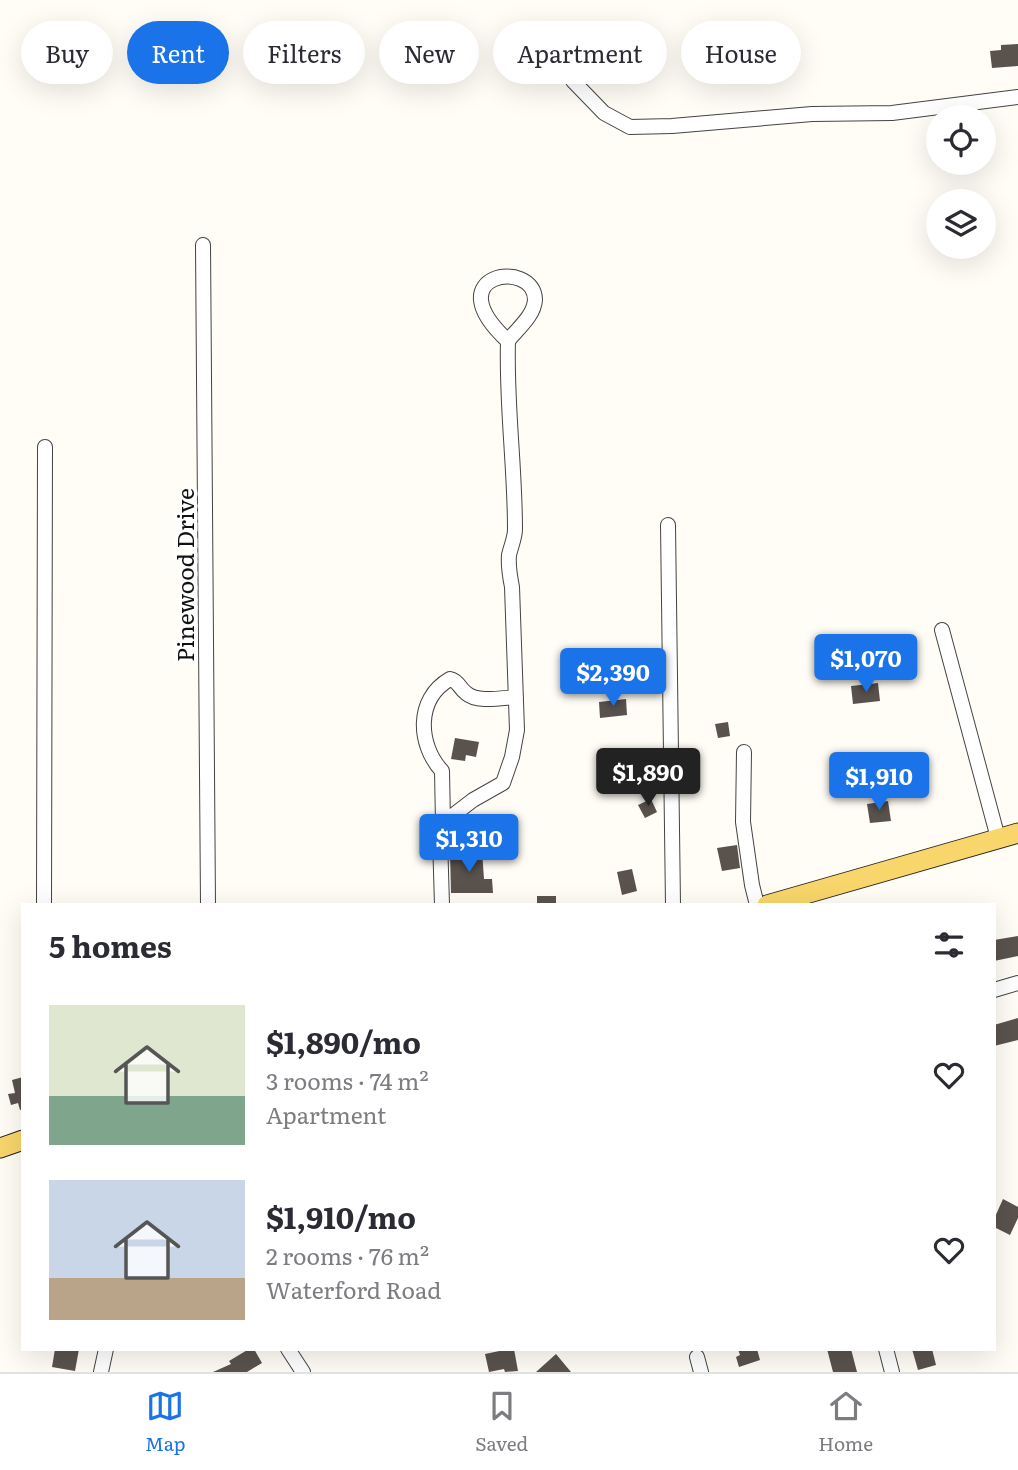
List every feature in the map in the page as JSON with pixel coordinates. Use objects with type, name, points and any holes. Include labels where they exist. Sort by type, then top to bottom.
[{"type":"main road","points":[[774,903],[1018,833]]},
{"type":"main road","points":[[0,1148],[21,1141]]},
{"type":"street","points":[[576,84],[604,113],[630,127],[812,114],[892,113],[1018,97]]},
{"type":"street","name":"Pinewood Drive","points":[[203,245],[208,903]]},
{"type":"street","points":[[443,823],[473,800],[503,783],[517,730],[509,568],[509,555],[515,533],[508,341],[489,320],[482,307],[482,286],[491,279],[513,277],[523,280],[532,290],[535,300],[528,318],[508,341]]},
{"type":"street","points":[[44,903],[45,447]]},
{"type":"street","points":[[668,525],[673,903]]},
{"type":"street","points":[[942,630],[998,838]]},
{"type":"street","points":[[442,903],[442,771],[434,764],[423,733],[429,701],[436,690],[450,679],[457,681],[465,693],[474,698],[516,698]]},
{"type":"street","points":[[744,752],[743,822],[756,903]]},
{"type":"street","points":[[996,989],[1018,983]]},
{"type":"street","points":[[102,1372],[106,1351]]},
{"type":"street","points":[[289,1351],[299,1371]]},
{"type":"street","points":[[887,1351],[892,1372]]},
{"type":"building","points":[[1018,44],[1018,66],[992,68],[990,51],[1001,50],[1001,45]]},
{"type":"building","points":[[638,667],[640,687],[623,689],[621,669]]},
{"type":"building","points":[[878,683],[880,701],[853,704],[851,686]]},
{"type":"building","points":[[626,699],[627,715],[600,718],[599,702]]},
{"type":"building","points":[[728,722],[730,736],[718,738],[715,724]]},
{"type":"building","points":[[455,738],[479,742],[476,757],[466,755],[465,761],[451,759]]},
{"type":"building","points":[[651,799],[657,812],[645,818],[638,805]]},
{"type":"building","points":[[888,801],[891,821],[870,823],[867,804]]},
{"type":"building","points":[[737,845],[740,868],[722,871],[717,848]]},
{"type":"building","points":[[482,851],[484,879],[492,879],[493,893],[451,893],[450,853]]},
{"type":"building","points":[[632,869],[637,891],[622,895],[617,872]]},
{"type":"building","points":[[537,896],[556,896],[556,903],[537,903]]},
{"type":"building","points":[[1018,936],[1018,956],[996,961],[996,940]]},
{"type":"building","points":[[1018,1018],[1018,1040],[996,1046],[996,1024]]},
{"type":"building","points":[[21,1078],[20,1110],[18,1103],[11,1105],[8,1094],[15,1093],[12,1080]]},
{"type":"building","points":[[1003,1199],[1018,1207],[1018,1218],[1010,1235],[996,1228],[996,1215]]},
{"type":"building","points":[[55,1351],[79,1351],[75,1371],[52,1367]]},
{"type":"building","points":[[246,1351],[255,1351],[262,1363],[247,1372],[213,1372],[231,1364],[229,1361]]},
{"type":"building","points":[[514,1351],[518,1371],[505,1372],[504,1369],[489,1372],[485,1354]]},
{"type":"building","points":[[739,1351],[758,1351],[760,1360],[739,1367],[736,1357],[740,1355]]},
{"type":"building","points":[[828,1351],[852,1351],[857,1372],[833,1372]]},
{"type":"building","points":[[913,1351],[932,1351],[936,1365],[918,1370]]},
{"type":"building","points":[[556,1354],[571,1372],[536,1372]]}]
